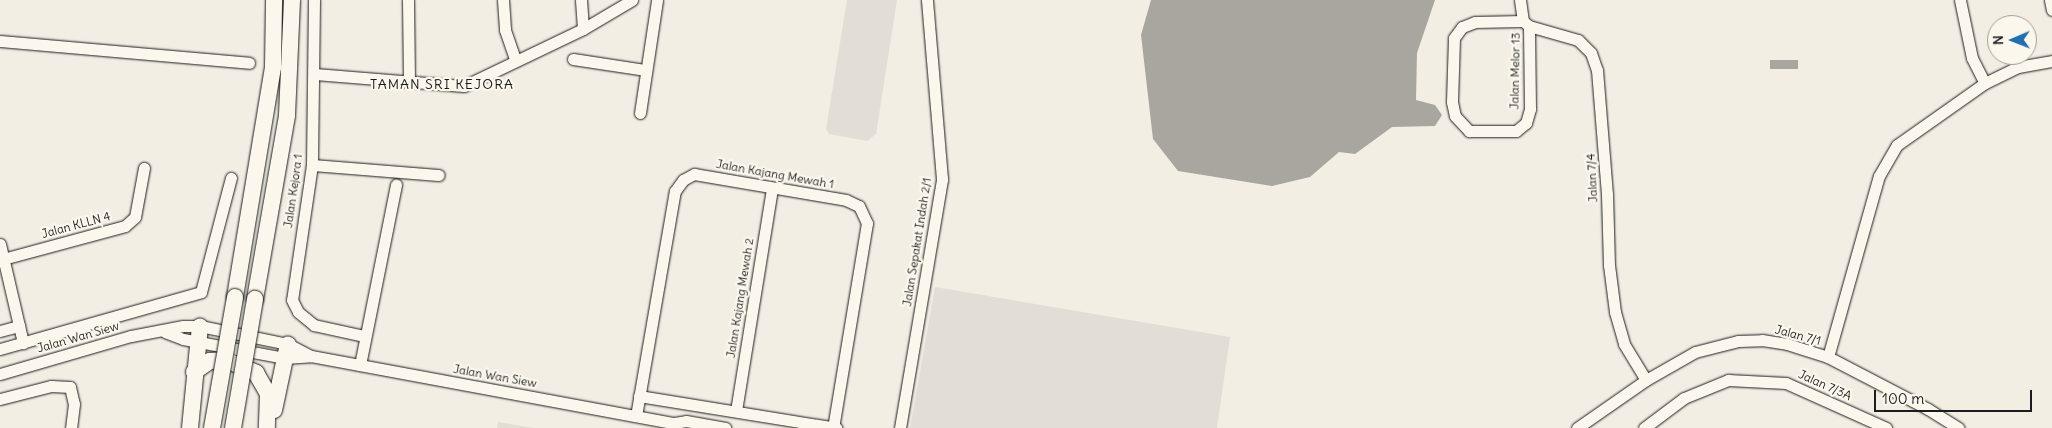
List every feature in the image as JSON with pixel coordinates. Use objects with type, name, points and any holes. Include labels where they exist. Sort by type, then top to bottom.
[{"type":"highway","points":[[212,428],[273,67],[274,0]]},
{"type":"highway","points":[[233,428],[287,115],[292,0]]},
{"type":"highway","points":[[190,428],[199,334]]},
{"type":"highway","points":[[268,428],[286,351]]},
{"type":"highway","points":[[194,372],[210,361],[226,360],[256,373],[268,394],[268,428]]},
{"type":"street","name":"Jalan Kejora 1","points":[[314,0],[315,74],[312,164],[292,300],[298,312],[314,325],[364,336]]},
{"type":"street","points":[[408,0],[409,81]]},
{"type":"street","points":[[503,0],[505,30],[515,59]]},
{"type":"street","points":[[581,0],[583,29]]},
{"type":"street","points":[[315,74],[464,86],[515,59],[583,29],[632,0]]},
{"type":"street","points":[[640,113],[657,0]]},
{"type":"street","name":"Jalan Sepakat Indah 2/1","points":[[900,428],[942,179],[927,0]]},
{"type":"street","name":"Jalan Melor 13","points":[[1520,0],[1524,20],[1530,109],[1526,122],[1516,131],[1470,131],[1455,116],[1452,102],[1454,38],[1462,27],[1475,22],[1524,20]]},
{"type":"street","points":[[1960,0],[1972,58],[1985,83]]},
{"type":"street","points":[[2050,0],[2052,10]]},
{"type":"street","name":"Jalan 7/4","points":[[1524,20],[1578,40],[1591,53],[1597,70],[1606,185],[1609,265],[1615,312],[1624,344],[1646,380]]},
{"type":"street","points":[[0,41],[249,64]]},
{"type":"street","points":[[573,59],[646,70]]},
{"type":"street","points":[[1828,357],[1884,168],[1897,145],[1985,83],[2018,67],[2052,61]]},
{"type":"street","points":[[312,164],[439,175]]},
{"type":"street","name":"Jalan KLLN 4","points":[[4,259],[125,226],[135,217],[144,168]]},
{"type":"street","name":"Jalan Kajang Mewah 1","points":[[636,416],[638,396],[675,191],[679,185],[694,174],[846,200],[859,206],[867,223],[835,428],[638,396]]},
{"type":"street","points":[[0,349],[202,292],[206,283],[231,178]]},
{"type":"street","points":[[360,365],[364,336],[396,185]]},
{"type":"street","name":"Jalan Kajang Mewah 2","points":[[736,412],[772,188]]},
{"type":"street","points":[[0,244],[23,343]]},
{"type":"street","points":[[0,331],[19,326]]},
{"type":"street","name":"Jalan Wan Siew","points":[[0,374],[131,336],[165,332],[199,334],[636,416],[676,426],[686,421],[721,428]]},
{"type":"street","name":"Jalan 7/1","points":[[1577,428],[1646,380],[1695,352],[1738,341],[1762,340],[1787,344],[1828,357],[1928,409],[1958,428]]},
{"type":"street","name":"Jalan 7/3A","points":[[1644,428],[1684,398],[1728,380],[1786,383],[1886,428]]},
{"type":"street","points":[[0,399],[51,386],[70,388],[74,404],[71,428]]},
{"type":"shaded area","points":[[847,0],[897,0],[876,134],[867,141],[829,134],[826,129]]},
{"type":"shaded area","points":[[1151,0],[1435,0],[1417,53],[1416,100],[1435,105],[1442,115],[1435,126],[1392,127],[1355,154],[1339,152],[1310,177],[1272,186],[1178,171],[1153,139],[1141,35]]},
{"type":"shaded area","points":[[1770,60],[1798,60],[1798,69],[1770,69]]},
{"type":"shaded area","points":[[935,287],[1230,337],[1217,428],[910,428]]},
{"type":"shaded area","points":[[498,422],[534,428],[497,428]]},
{"type":"district","name":"TAMAN SRI KEJORA","points":[[442,84]]}]
